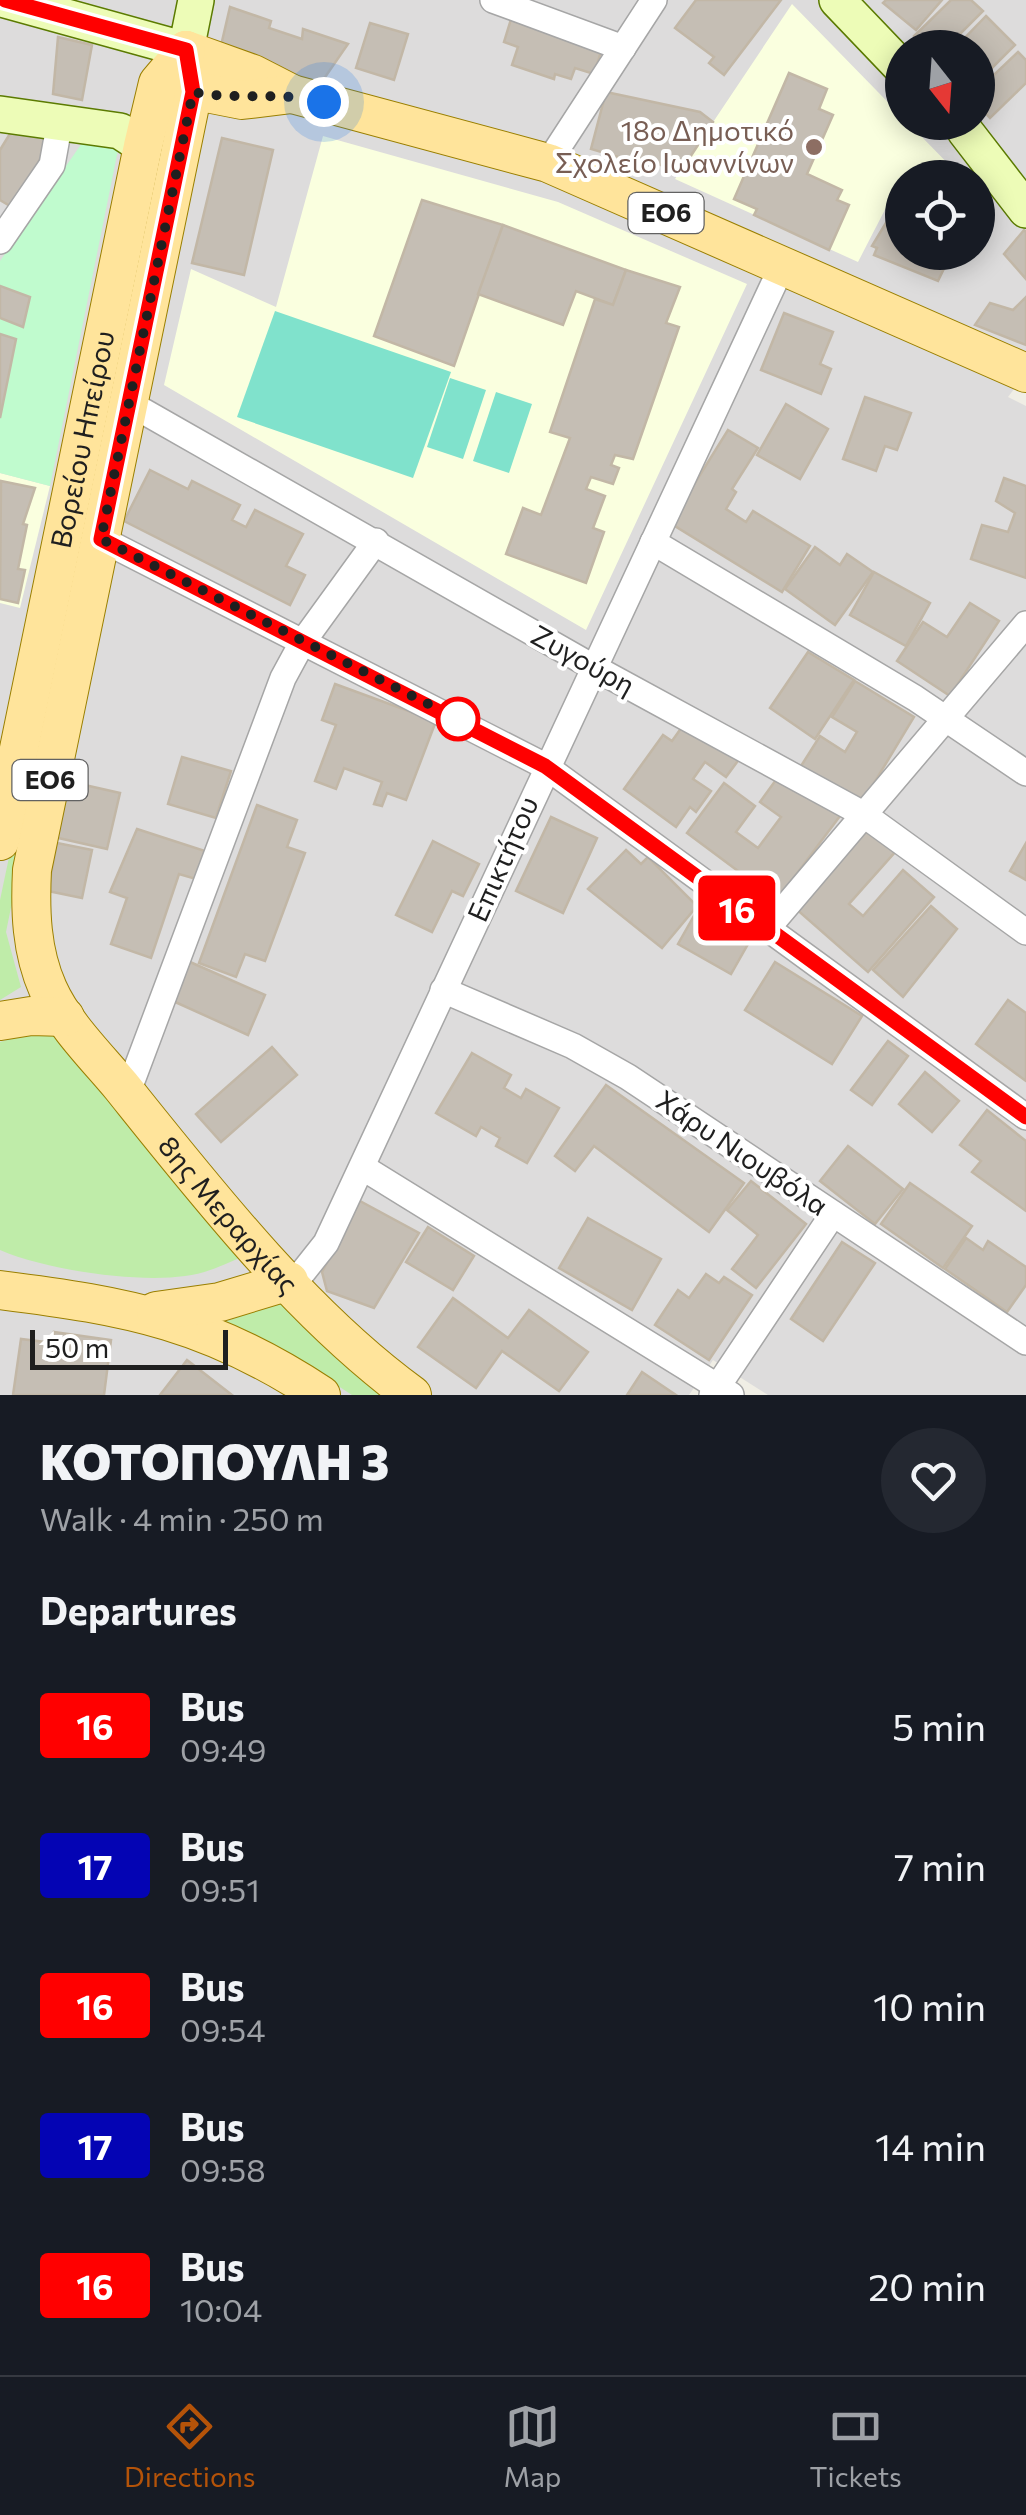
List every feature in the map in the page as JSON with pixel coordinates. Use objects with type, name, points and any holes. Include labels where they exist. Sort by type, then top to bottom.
[{"type":"main road","points":[[5,0],[186,50]]},
{"type":"main road","name":"Βορείου Ηπείρου","points":[[65,1017],[44,981],[34,943],[32,870],[172,194],[176,87],[196,0]]},
{"type":"main road","points":[[848,4],[885,48]]},
{"type":"main road","name":"ΕΟ6","points":[[186,50],[253,74],[292,94],[548,163],[1026,373]]},
{"type":"main road","name":"Βορείου Ηπείρου","points":[[0,840],[143,146],[176,87]]},
{"type":"main road","name":"ΕΟ6","points":[[176,87],[242,100],[292,94]]},
{"type":"main road","points":[[0,114],[120,131],[143,146],[172,194]]},
{"type":"main road","points":[[970,140],[1026,210]]},
{"type":"main road","points":[[974,140],[1026,187]]},
{"type":"main road","points":[[0,1022],[31,1016],[65,1017]]},
{"type":"main road","name":"8ης Μεραρχίας","points":[[65,1017],[290,1282],[362,1356],[412,1395]]},
{"type":"main road","points":[[145,1312],[220,1302],[290,1282]]},
{"type":"main road","points":[[0,1290],[145,1312],[257,1355],[321,1395]]},
{"type":"street","points":[[493,0],[622,48]]},
{"type":"street","points":[[548,163],[654,0]]},
{"type":"street","points":[[0,240],[52,165],[60,120]]},
{"type":"street","name":"Επικτήτου","points":[[290,1282],[326,1243],[545,766],[783,264]]},
{"type":"street","name":"Ζυγούρη","points":[[129,403],[592,666],[863,814],[1026,932]]},
{"type":"street","points":[[101,539],[545,766],[1026,1117]]},
{"type":"street","points":[[128,1094],[283,678],[302,643],[376,541]]},
{"type":"street","points":[[653,542],[945,717],[1026,774]]},
{"type":"street","points":[[766,930],[1026,624]]},
{"type":"street","name":"Χάρυ Νιουβόλα","points":[[443,990],[596,1058],[1026,1342]]},
{"type":"street","points":[[362,1167],[720,1392],[834,1214]]},
{"type":"shaded area","points":[[0,0],[1026,0],[1026,373],[1008,397],[1026,406],[1026,1395],[768,1395],[713,1360],[689,1395],[0,1395]]},
{"type":"shaded area","name":"18ο Δημοτικό Σχολείο Ιωαννίνων","points":[[792,4],[885,99],[885,140],[925,140],[944,160],[885,160],[885,210],[858,262],[675,179]]},
{"type":"shaded area","points":[[323,136],[558,202],[747,284],[586,630],[164,385],[191,269],[276,307]]},
{"type":"shaded area","points":[[0,473],[50,486],[20,608],[0,603]]},
{"type":"green space","points":[[82,143],[118,150],[50,486],[0,473],[0,261]]},
{"type":"green space","points":[[143,222],[150,224],[6,932],[21,987],[0,1000],[0,900]]},
{"type":"green space","points":[[275,311],[451,372],[413,478],[237,417]]},
{"type":"green space","points":[[450,378],[486,390],[463,459],[427,447]]},
{"type":"green space","points":[[496,392],[532,404],[509,473],[473,461]]},
{"type":"green space","points":[[30,1033],[56,1034],[244,1256],[193,1275],[142,1278],[66,1269],[0,1250],[0,1042]]},
{"type":"green space","points":[[288,1299],[385,1395],[352,1395],[309,1367],[216,1325]]},
{"type":"building","points":[[696,0],[781,0],[724,75],[709,63],[714,57],[675,28]]},
{"type":"building","points":[[886,0],[942,0],[916,30],[883,3]]},
{"type":"building","points":[[951,0],[971,0],[983,11],[964,30],[920,30]]},
{"type":"building","points":[[230,7],[271,21],[269,28],[302,39],[303,29],[348,44],[321,83],[220,50]]},
{"type":"building","points":[[512,16],[603,45],[594,74],[575,68],[571,79],[555,74],[554,79],[512,65],[518,47],[504,42]]},
{"type":"building","points":[[986,16],[1015,45],[995,65],[995,30],[972,30]]},
{"type":"building","points":[[370,23],[408,34],[394,80],[356,68]]},
{"type":"building","points":[[58,37],[92,45],[82,100],[53,94]]},
{"type":"building","points":[[1018,52],[1026,60],[1026,83],[995,113],[995,74]]},
{"type":"building","points":[[789,73],[827,89],[819,109],[833,115],[807,174],[842,190],[837,200],[849,205],[829,250],[754,215],[757,209],[734,199]]},
{"type":"building","points":[[606,92],[700,112],[713,122],[681,171],[647,161],[645,165],[591,149]]},
{"type":"building","points":[[14,127],[47,131],[44,151],[15,209],[0,200],[0,150]]},
{"type":"building","points":[[222,138],[273,150],[244,275],[192,263]]},
{"type":"building","points":[[422,200],[503,225],[454,366],[374,336]]},
{"type":"building","points":[[885,224],[885,259],[874,255],[877,248],[872,246]]},
{"type":"building","points":[[503,225],[626,270],[613,305],[576,291],[563,325],[478,294]]},
{"type":"building","points":[[1026,232],[1026,279],[1004,254]]},
{"type":"building","points":[[626,270],[680,287],[666,323],[679,327],[633,459],[615,455],[611,465],[619,468],[613,484],[591,477],[586,489],[605,496],[593,528],[604,532],[586,583],[506,554],[523,508],[541,515],[570,438],[550,432],[595,299],[613,305]]},
{"type":"building","points":[[911,270],[943,270],[938,281]]},
{"type":"building","points":[[0,286],[30,297],[23,327],[0,318]]},
{"type":"building","points":[[1026,297],[1026,345],[975,325],[990,303],[1013,310]]},
{"type":"building","points":[[784,313],[833,332],[820,364],[831,369],[821,394],[761,370]]},
{"type":"building","points":[[0,334],[16,339],[0,418]]},
{"type":"building","points":[[865,397],[911,413],[897,450],[885,446],[876,471],[843,459]]},
{"type":"building","points":[[786,404],[828,429],[800,479],[757,455]]},
{"type":"building","points":[[728,430],[758,448],[732,489],[736,492],[726,509],[746,522],[753,511],[810,546],[782,592],[670,523]]},
{"type":"building","points":[[150,470],[188,489],[192,481],[240,505],[232,520],[246,527],[255,510],[303,534],[286,566],[305,575],[290,605],[124,521]]},
{"type":"building","points":[[1004,478],[1026,486],[1026,578],[971,559],[982,525],[1008,532],[1015,513],[996,501]]},
{"type":"building","points":[[1,481],[35,488],[23,524],[27,525],[18,569],[25,570],[18,603],[0,599]]},
{"type":"building","points":[[815,547],[840,565],[847,554],[873,572],[835,625],[785,589]]},
{"type":"building","points":[[874,572],[930,603],[906,646],[850,615]]},
{"type":"building","points":[[970,603],[999,621],[950,696],[897,661],[923,622],[947,637]]},
{"type":"building","points":[[808,652],[854,680],[815,739],[770,708]]},
{"type":"building","points":[[855,681],[914,717],[862,803],[801,766],[820,736],[845,752],[857,732],[832,717]]},
{"type":"building","points":[[335,684],[436,721],[406,800],[387,793],[382,806],[374,804],[382,782],[344,768],[336,789],[315,781],[336,725],[322,720]]},
{"type":"building","points":[[687,720],[740,758],[726,777],[705,762],[693,779],[711,791],[696,812],[690,807],[676,827],[624,789],[663,735],[672,741]]},
{"type":"building","points":[[182,757],[231,771],[216,818],[168,804]]},
{"type":"building","points":[[781,773],[840,816],[777,900],[687,833],[724,783],[755,806],[736,832],[758,848],[781,817],[760,802]]},
{"type":"building","points":[[67,781],[120,793],[107,849],[54,837]]},
{"type":"building","points":[[257,805],[297,820],[287,847],[305,853],[265,961],[245,954],[236,977],[199,963]]},
{"type":"building","points":[[551,817],[597,838],[563,913],[516,891]]},
{"type":"building","points":[[867,826],[896,851],[849,904],[863,916],[903,870],[934,897],[868,972],[795,908]]},
{"type":"building","points":[[137,829],[205,851],[196,879],[179,874],[151,958],[111,944],[127,898],[110,892]]},
{"type":"building","points":[[433,841],[479,864],[463,896],[452,891],[432,932],[396,915]]},
{"type":"building","points":[[57,843],[92,850],[82,898],[48,891]]},
{"type":"building","points":[[1026,843],[1026,880],[1010,871]]},
{"type":"building","points":[[626,850],[641,864],[648,857],[697,906],[662,948],[588,889]]},
{"type":"building","points":[[931,906],[957,929],[903,997],[873,970]]},
{"type":"building","points":[[699,907],[752,937],[731,974],[678,944]]},
{"type":"building","points":[[190,962],[265,995],[248,1035],[173,1001]]},
{"type":"building","points":[[775,962],[862,1016],[832,1064],[745,1010]]},
{"type":"building","points":[[1008,1000],[1026,1013],[1026,1081],[976,1044]]},
{"type":"building","points":[[888,1041],[908,1056],[872,1105],[851,1090]]},
{"type":"building","points":[[272,1047],[297,1075],[221,1142],[196,1114]]},
{"type":"building","points":[[472,1053],[511,1075],[504,1088],[521,1098],[526,1089],[559,1108],[527,1163],[496,1146],[500,1138],[481,1127],[476,1136],[436,1113]]},
{"type":"building","points":[[925,1072],[959,1101],[932,1132],[899,1104]]},
{"type":"building","points":[[606,1085],[744,1183],[709,1232],[594,1146],[575,1171],[555,1156]]},
{"type":"building","points":[[987,1110],[1026,1141],[1026,1211],[972,1172],[981,1161],[960,1145]]},
{"type":"building","points":[[848,1146],[903,1189],[875,1224],[820,1181]]},
{"type":"building","points":[[751,1181],[806,1224],[756,1288],[732,1269],[758,1235],[727,1210]]},
{"type":"building","points":[[910,1183],[972,1226],[943,1268],[881,1224]]},
{"type":"building","points":[[360,1201],[419,1233],[374,1308],[327,1291],[322,1272]]},
{"type":"building","points":[[588,1218],[661,1259],[632,1310],[559,1268]]},
{"type":"building","points":[[428,1227],[474,1256],[453,1290],[406,1262]]},
{"type":"building","points":[[966,1238],[983,1250],[988,1241],[1026,1267],[1026,1285],[1007,1312],[945,1269]]},
{"type":"building","points":[[842,1242],[875,1263],[823,1341],[791,1319]]},
{"type":"building","points":[[706,1274],[719,1283],[724,1277],[752,1295],[709,1360],[655,1325],[678,1290],[689,1298]]},
{"type":"building","points":[[453,1298],[508,1338],[529,1310],[588,1352],[559,1391],[502,1351],[476,1388],[418,1347]]},
{"type":"building","points":[[54,1332],[111,1340],[104,1395],[13,1395],[21,1339],[53,1343]]},
{"type":"building","points":[[187,1360],[232,1395],[160,1395]]},
{"type":"building","points":[[642,1372],[676,1395],[627,1395]]},
{"type":"bus line","name":"16","points":[[5,0],[186,50],[193,92],[101,539],[545,766],[1026,1117]]},
{"type":"place","name":"18ο Δημοτικό Σχολείο Ιωαννίνων","points":[[814,147]]},
{"type":"route","points":[[324,102],[292,94],[242,100],[193,92],[101,539],[458,719]]}]
